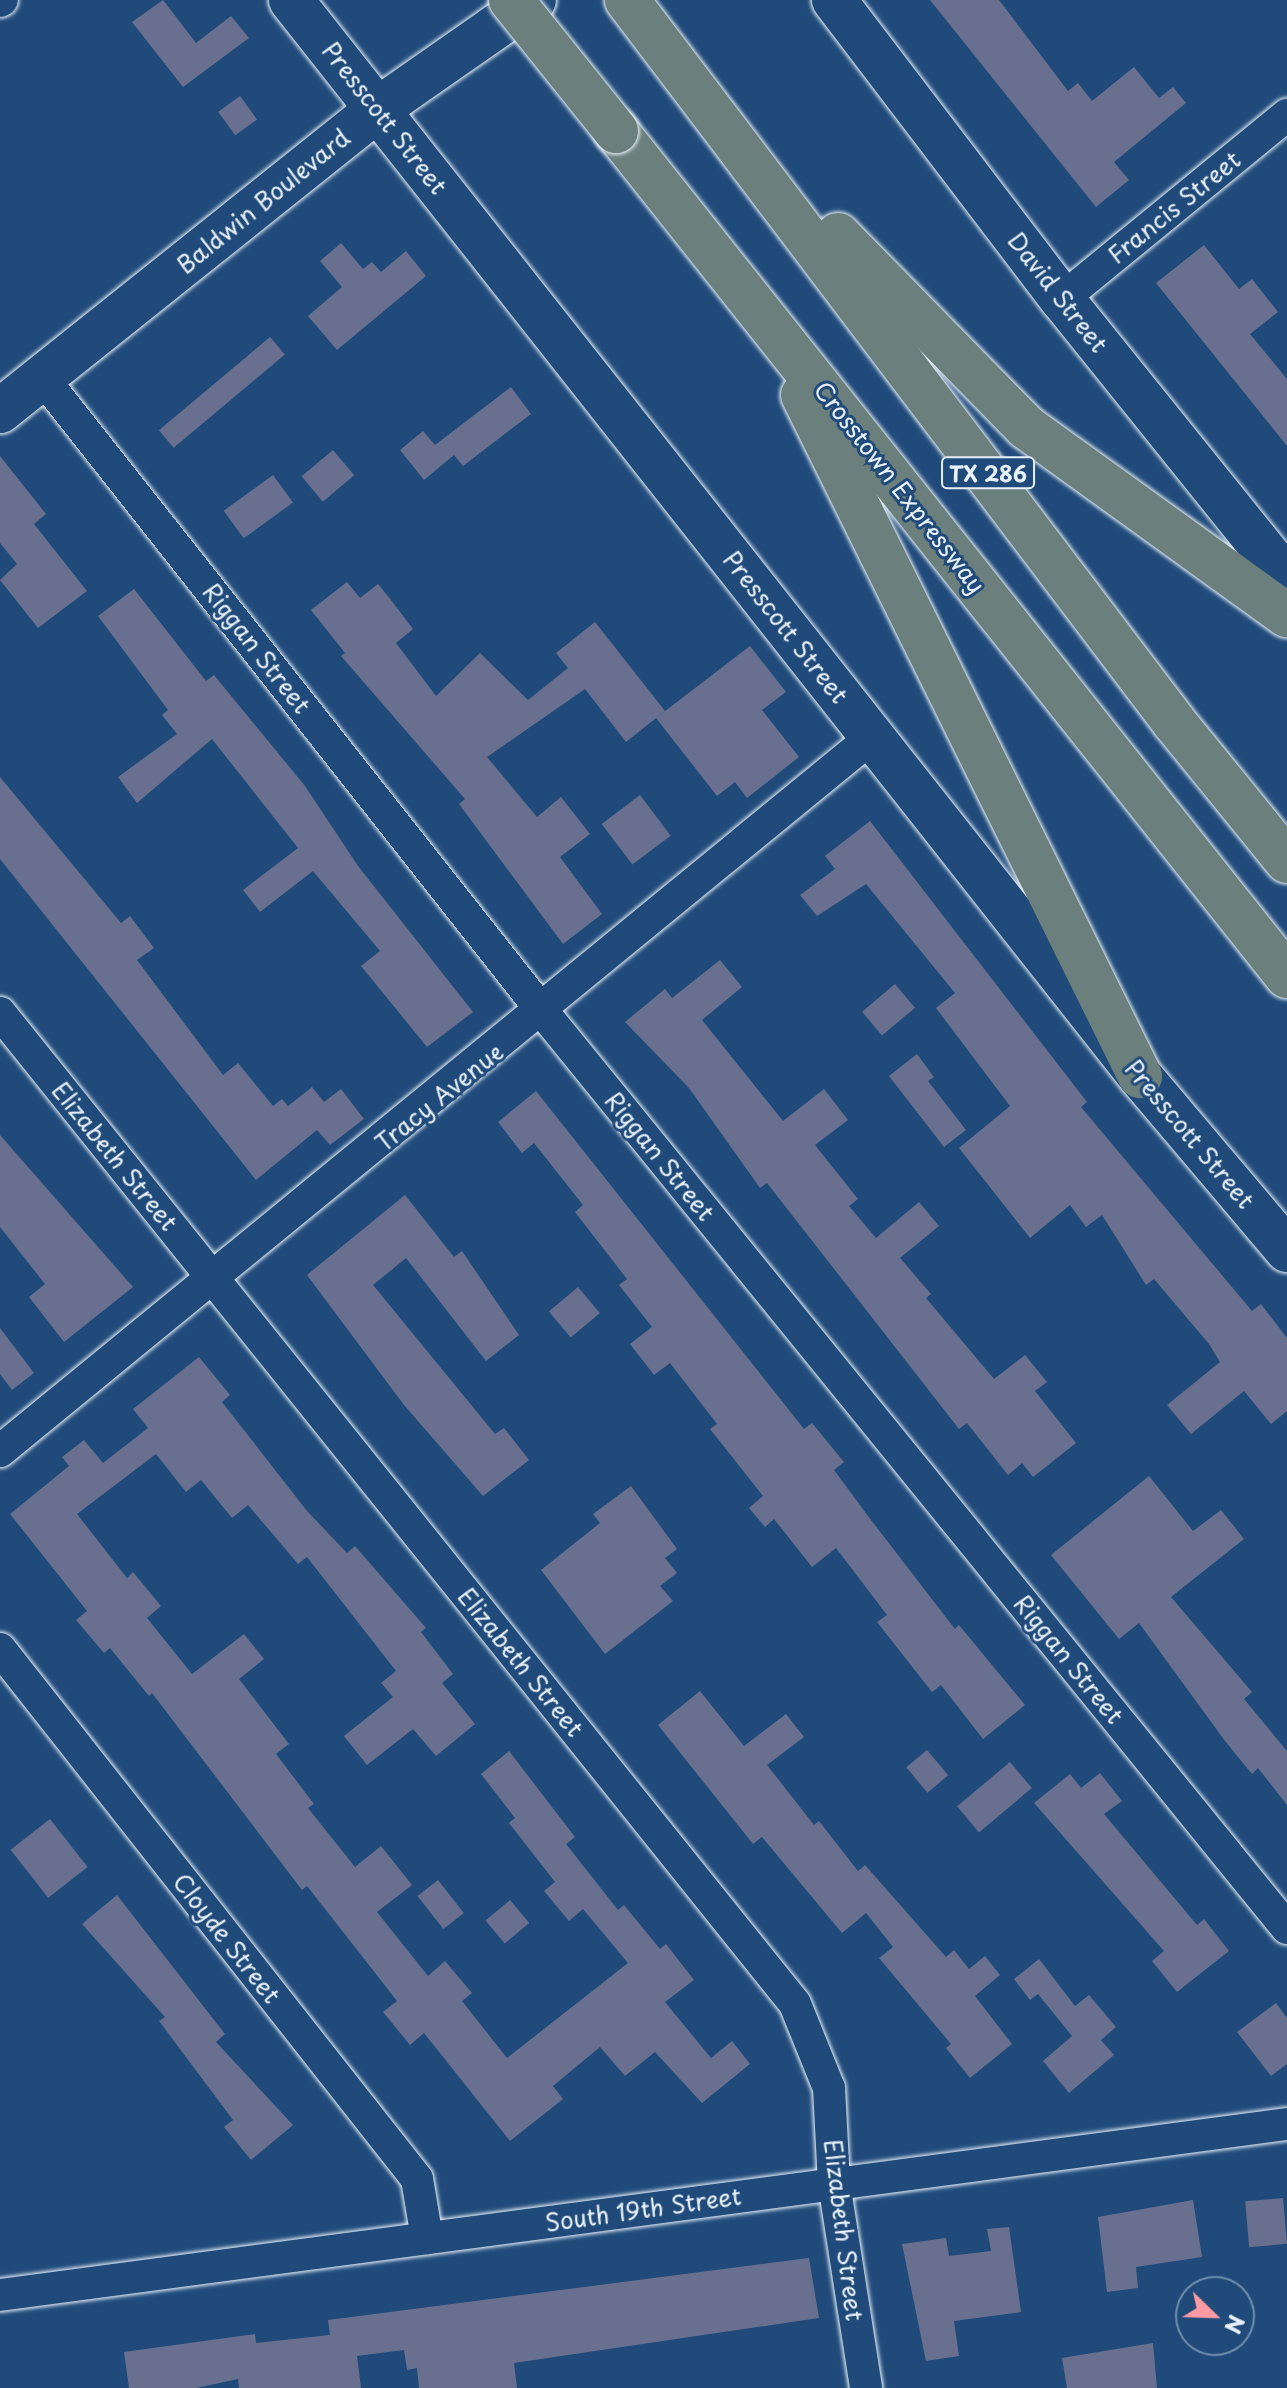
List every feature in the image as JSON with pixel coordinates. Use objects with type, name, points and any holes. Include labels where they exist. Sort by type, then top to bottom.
[{"type":"highway","name":"Crosstown Expressway","points":[[511,0],[1287,976]]},
{"type":"highway","name":"TX 286","points":[[627,0],[705,97],[1164,710],[1287,861]]},
{"type":"highway","points":[[705,97],[1026,427],[1287,615]]},
{"type":"highway","points":[[765,317],[1140,1076]]},
{"type":"main road","name":"Presscott Street","points":[[291,0],[1140,1076],[1287,1250]]},
{"type":"main road","name":"Baldwin Boulevard","points":[[15,391],[378,109],[534,0]]},
{"type":"main road","name":"David Street","points":[[834,0],[1062,299],[1287,579]]},
{"type":"street","name":"Francis Street","points":[[1062,299],[1287,115]]},
{"type":"street","name":"Riggan Street","points":[[15,391],[543,1012],[1287,1928]]},
{"type":"street","name":"Tracy Avenue","points":[[0,1451],[543,1012],[872,737]]},
{"type":"street","name":"Elizabeth Street","points":[[0,1013],[795,2004],[829,2088],[834,2183],[866,2388]]},
{"type":"street","name":"Cloyde Street","points":[[0,1649],[417,2179],[427,2238]]},
{"type":"street","name":"South 19th Street","points":[[0,2295],[1287,2124]]},
{"type":"building","points":[[163,0],[196,43],[231,16],[249,38],[183,87],[132,22]]},
{"type":"building","points":[[930,0],[999,0],[1068,91],[1078,83],[1092,101],[1134,67],[1159,98],[1173,87],[1186,103],[1114,162],[1129,180],[1096,207]]},
{"type":"building","points":[[240,96],[257,119],[235,135],[218,112]]},
{"type":"building","points":[[341,243],[363,269],[372,262],[381,272],[406,251],[426,276],[337,350],[308,316],[342,287],[320,261]]},
{"type":"building","points":[[1204,245],[1239,289],[1252,279],[1278,312],[1250,334],[1287,379],[1287,446],[1156,283]]},
{"type":"building","points":[[270,337],[285,355],[174,448],[159,430]]},
{"type":"building","points":[[511,387],[531,414],[463,466],[454,455],[424,480],[400,450],[423,431],[435,445]]},
{"type":"building","points":[[333,450],[354,475],[323,502],[302,476]]},
{"type":"building","points":[[0,456],[46,514],[34,524],[87,591],[38,628],[0,580],[17,564],[0,543]]},
{"type":"building","points":[[273,475],[293,503],[244,538],[224,511]]},
{"type":"building","points":[[347,582],[360,598],[378,584],[391,600],[413,629],[396,643],[436,696],[480,653],[528,700],[568,668],[556,653],[595,622],[665,711],[626,742],[585,689],[487,757],[537,817],[561,797],[590,834],[560,857],[602,914],[563,944],[459,804],[465,799],[341,656],[345,653],[311,610]]},
{"type":"building","points":[[134,589],[206,681],[214,675],[305,786],[358,866],[473,1012],[427,1047],[361,966],[380,951],[313,871],[260,912],[243,890],[298,848],[212,739],[137,803],[118,777],[177,734],[162,715],[168,710],[98,616]]},
{"type":"building","points":[[750,646],[786,692],[762,710],[799,757],[747,798],[735,782],[717,796],[656,718]]},
{"type":"building","points":[[0,777],[121,923],[130,916],[154,948],[137,960],[223,1075],[238,1063],[273,1106],[282,1099],[288,1106],[312,1087],[324,1102],[341,1089],[364,1119],[330,1145],[317,1130],[256,1180],[0,859]]},
{"type":"building","points":[[640,795],[671,836],[632,865],[602,824]]},
{"type":"building","points":[[870,821],[1087,1102],[1081,1107],[1252,1311],[1261,1304],[1287,1338],[1287,1411],[1271,1424],[1244,1391],[1191,1434],[1167,1405],[1220,1362],[1209,1344],[1154,1279],[1146,1285],[1102,1215],[1086,1227],[1070,1205],[1030,1238],[959,1148],[1010,1106],[936,1008],[955,993],[866,884],[817,916],[800,895],[835,869],[825,856]]},
{"type":"building","points":[[720,960],[742,987],[702,1020],[783,1121],[824,1089],[848,1120],[815,1145],[858,1199],[849,1206],[876,1238],[919,1202],[939,1226],[900,1258],[931,1294],[926,1298],[994,1379],[1025,1355],[1047,1382],[1035,1391],[1076,1443],[1033,1477],[1022,1463],[1008,1475],[967,1423],[959,1429],[767,1183],[760,1188],[689,1088],[625,1022],[665,989],[672,998]]},
{"type":"building","points":[[895,984],[915,1008],[882,1035],[862,1012]]},
{"type":"building","points":[[917,1054],[934,1077],[928,1081],[966,1130],[944,1147],[889,1076]]},
{"type":"building","points":[[536,1091],[804,1429],[812,1423],[844,1462],[834,1470],[871,1520],[955,1629],[959,1625],[1025,1705],[983,1739],[941,1685],[932,1692],[877,1622],[887,1615],[836,1548],[812,1567],[774,1519],[765,1527],[749,1508],[763,1496],[710,1429],[717,1424],[670,1363],[654,1375],[630,1344],[652,1327],[619,1285],[627,1279],[575,1212],[583,1205],[534,1143],[522,1153],[498,1122]]},
{"type":"building","points":[[0,1135],[133,1287],[64,1342],[29,1297],[45,1284],[0,1227]]},
{"type":"building","points":[[405,1195],[454,1257],[462,1251],[519,1335],[486,1361],[406,1258],[373,1285],[495,1434],[504,1428],[529,1460],[483,1496],[404,1405],[307,1275]]},
{"type":"building","points":[[578,1287],[600,1313],[571,1337],[549,1311]]},
{"type":"building","points":[[0,1328],[34,1373],[12,1390],[0,1374]]},
{"type":"building","points":[[199,1357],[230,1395],[222,1402],[307,1511],[347,1553],[355,1546],[426,1628],[421,1632],[453,1674],[442,1683],[475,1724],[436,1756],[413,1729],[367,1765],[344,1736],[393,1697],[381,1683],[396,1671],[307,1557],[298,1564],[248,1505],[232,1518],[201,1480],[186,1492],[156,1454],[77,1514],[127,1578],[133,1572],[161,1606],[147,1618],[192,1674],[244,1634],[264,1659],[239,1679],[289,1744],[276,1754],[314,1804],[308,1808],[355,1867],[381,1846],[412,1885],[377,1912],[428,1976],[445,1961],[472,1993],[462,2001],[507,2058],[628,1963],[583,1909],[569,1921],[544,1891],[555,1882],[509,1823],[515,1818],[481,1774],[509,1751],[575,1837],[566,1844],[618,1910],[624,1905],[660,1949],[666,1944],[694,1980],[665,2002],[711,2058],[732,2041],[750,2064],[702,2103],[655,2052],[625,2076],[600,2047],[553,2086],[563,2099],[510,2141],[424,2033],[410,2045],[383,2012],[397,2001],[307,1886],[302,1890],[152,1693],[149,1696],[110,1648],[104,1653],[76,1620],[87,1611],[10,1514],[69,1466],[62,1457],[84,1440],[103,1463],[148,1428],[133,1409]]},
{"type":"building","points":[[1149,1476],[1193,1531],[1221,1510],[1244,1539],[1171,1597],[1252,1692],[1244,1699],[1287,1751],[1287,1805],[1258,1768],[1252,1774],[1225,1741],[1139,1623],[1119,1639],[1051,1555]]},
{"type":"building","points":[[631,1486],[677,1549],[665,1558],[677,1573],[660,1586],[673,1601],[605,1654],[541,1570],[600,1523],[593,1514]]},
{"type":"building","points":[[700,1691],[744,1746],[786,1714],[804,1737],[767,1765],[814,1825],[819,1821],[858,1871],[865,1865],[946,1957],[954,1950],[969,1969],[985,1956],[1000,1975],[975,1996],[1012,2044],[970,2078],[946,2048],[951,2044],[879,1958],[893,1947],[866,1913],[842,1933],[762,1837],[753,1844],[658,1725]]},
{"type":"building","points":[[927,1750],[948,1775],[928,1793],[906,1767]]},
{"type":"building","points":[[1010,1762],[1032,1788],[979,1832],[957,1806]]},
{"type":"building","points":[[1100,1773],[1122,1801],[1104,1814],[1197,1925],[1204,1919],[1229,1951],[1177,1992],[1152,1961],[1164,1951],[1034,1803],[1070,1774],[1081,1788]]},
{"type":"building","points":[[50,1819],[88,1867],[48,1898],[11,1850]]},
{"type":"building","points":[[438,1880],[464,1913],[443,1929],[418,1896]]},
{"type":"building","points":[[117,1895],[225,2034],[216,2042],[293,2125],[251,2160],[224,2127],[233,2120],[159,2021],[165,2017],[82,1924]]},
{"type":"building","points":[[510,1900],[529,1923],[505,1944],[485,1921]]},
{"type":"building","points":[[1039,1959],[1075,2006],[1089,1995],[1116,2027],[1101,2040],[1114,2055],[1069,2093],[1043,2061],[1072,2036],[1038,1994],[1030,2000],[1014,1979]]},
{"type":"building","points":[[1276,2003],[1287,2018],[1287,2064],[1271,2076],[1237,2032]]},
{"type":"building","points":[[1283,2198],[1287,2244],[1249,2247],[1245,2201]]},
{"type":"building","points":[[1193,2200],[1202,2257],[1136,2267],[1138,2288],[1107,2292],[1098,2217]]},
{"type":"building","points":[[1009,2227],[1021,2312],[954,2321],[959,2356],[926,2361],[902,2244],[946,2238],[949,2256],[991,2251],[987,2229]]},
{"type":"building","points":[[809,2258],[819,2318],[514,2363],[517,2388],[419,2388],[417,2368],[407,2370],[404,2350],[357,2356],[361,2388],[239,2388],[238,2379],[196,2388],[129,2388],[124,2352],[255,2334],[256,2343],[330,2335],[328,2320]]},
{"type":"building","points":[[1153,2343],[1157,2388],[1067,2388],[1062,2358]]}]
